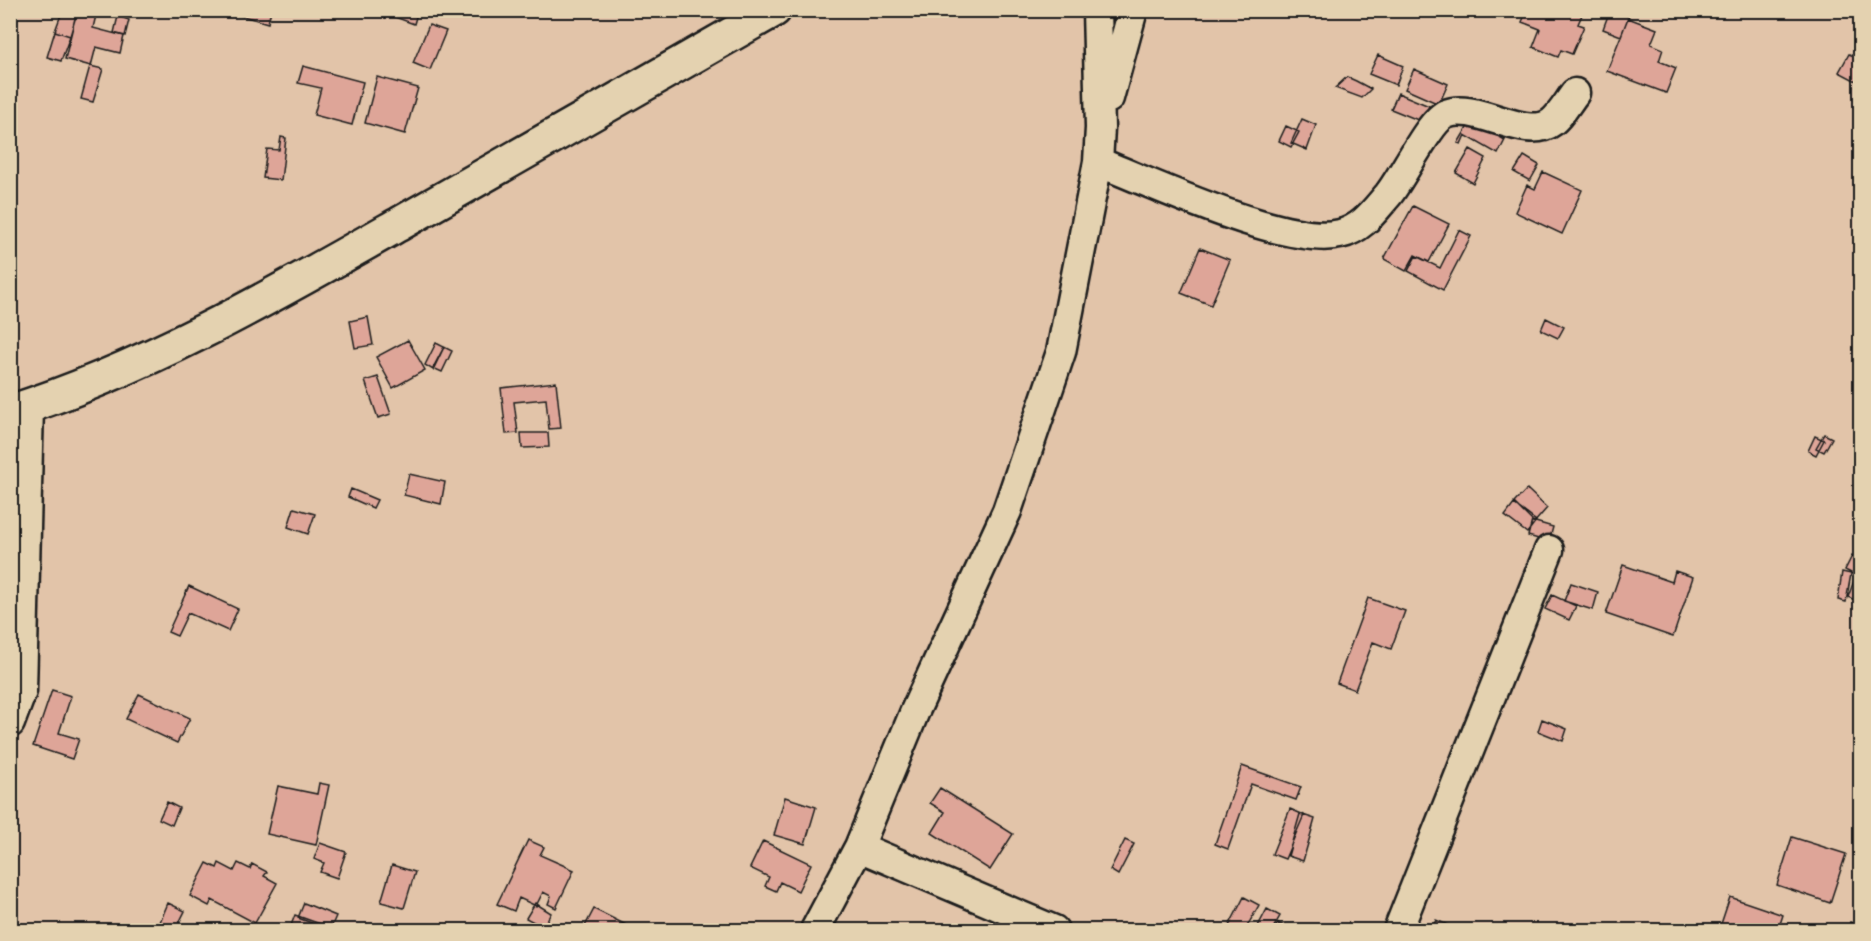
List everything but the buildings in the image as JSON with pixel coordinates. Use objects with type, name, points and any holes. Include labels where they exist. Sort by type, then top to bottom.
[{"type":"main road","points":[[20,409],[128,366],[231,317],[320,269],[774,10]]},
{"type":"street","points":[[815,930],[859,847],[915,711],[1007,511],[1061,352],[1098,162],[1100,128],[1096,10]]},
{"type":"street","points":[[1100,128],[1133,10]]},
{"type":"street","points":[[1098,162],[1278,230],[1308,236],[1338,235],[1358,227],[1371,215],[1396,185],[1434,124],[1445,114],[1464,113],[1525,126],[1544,126],[1554,121],[1575,93]]},
{"type":"street","points":[[10,723],[22,691],[20,409]]},
{"type":"street","points":[[1398,930],[1549,550]]},
{"type":"street","points":[[859,847],[1054,930]]}]
